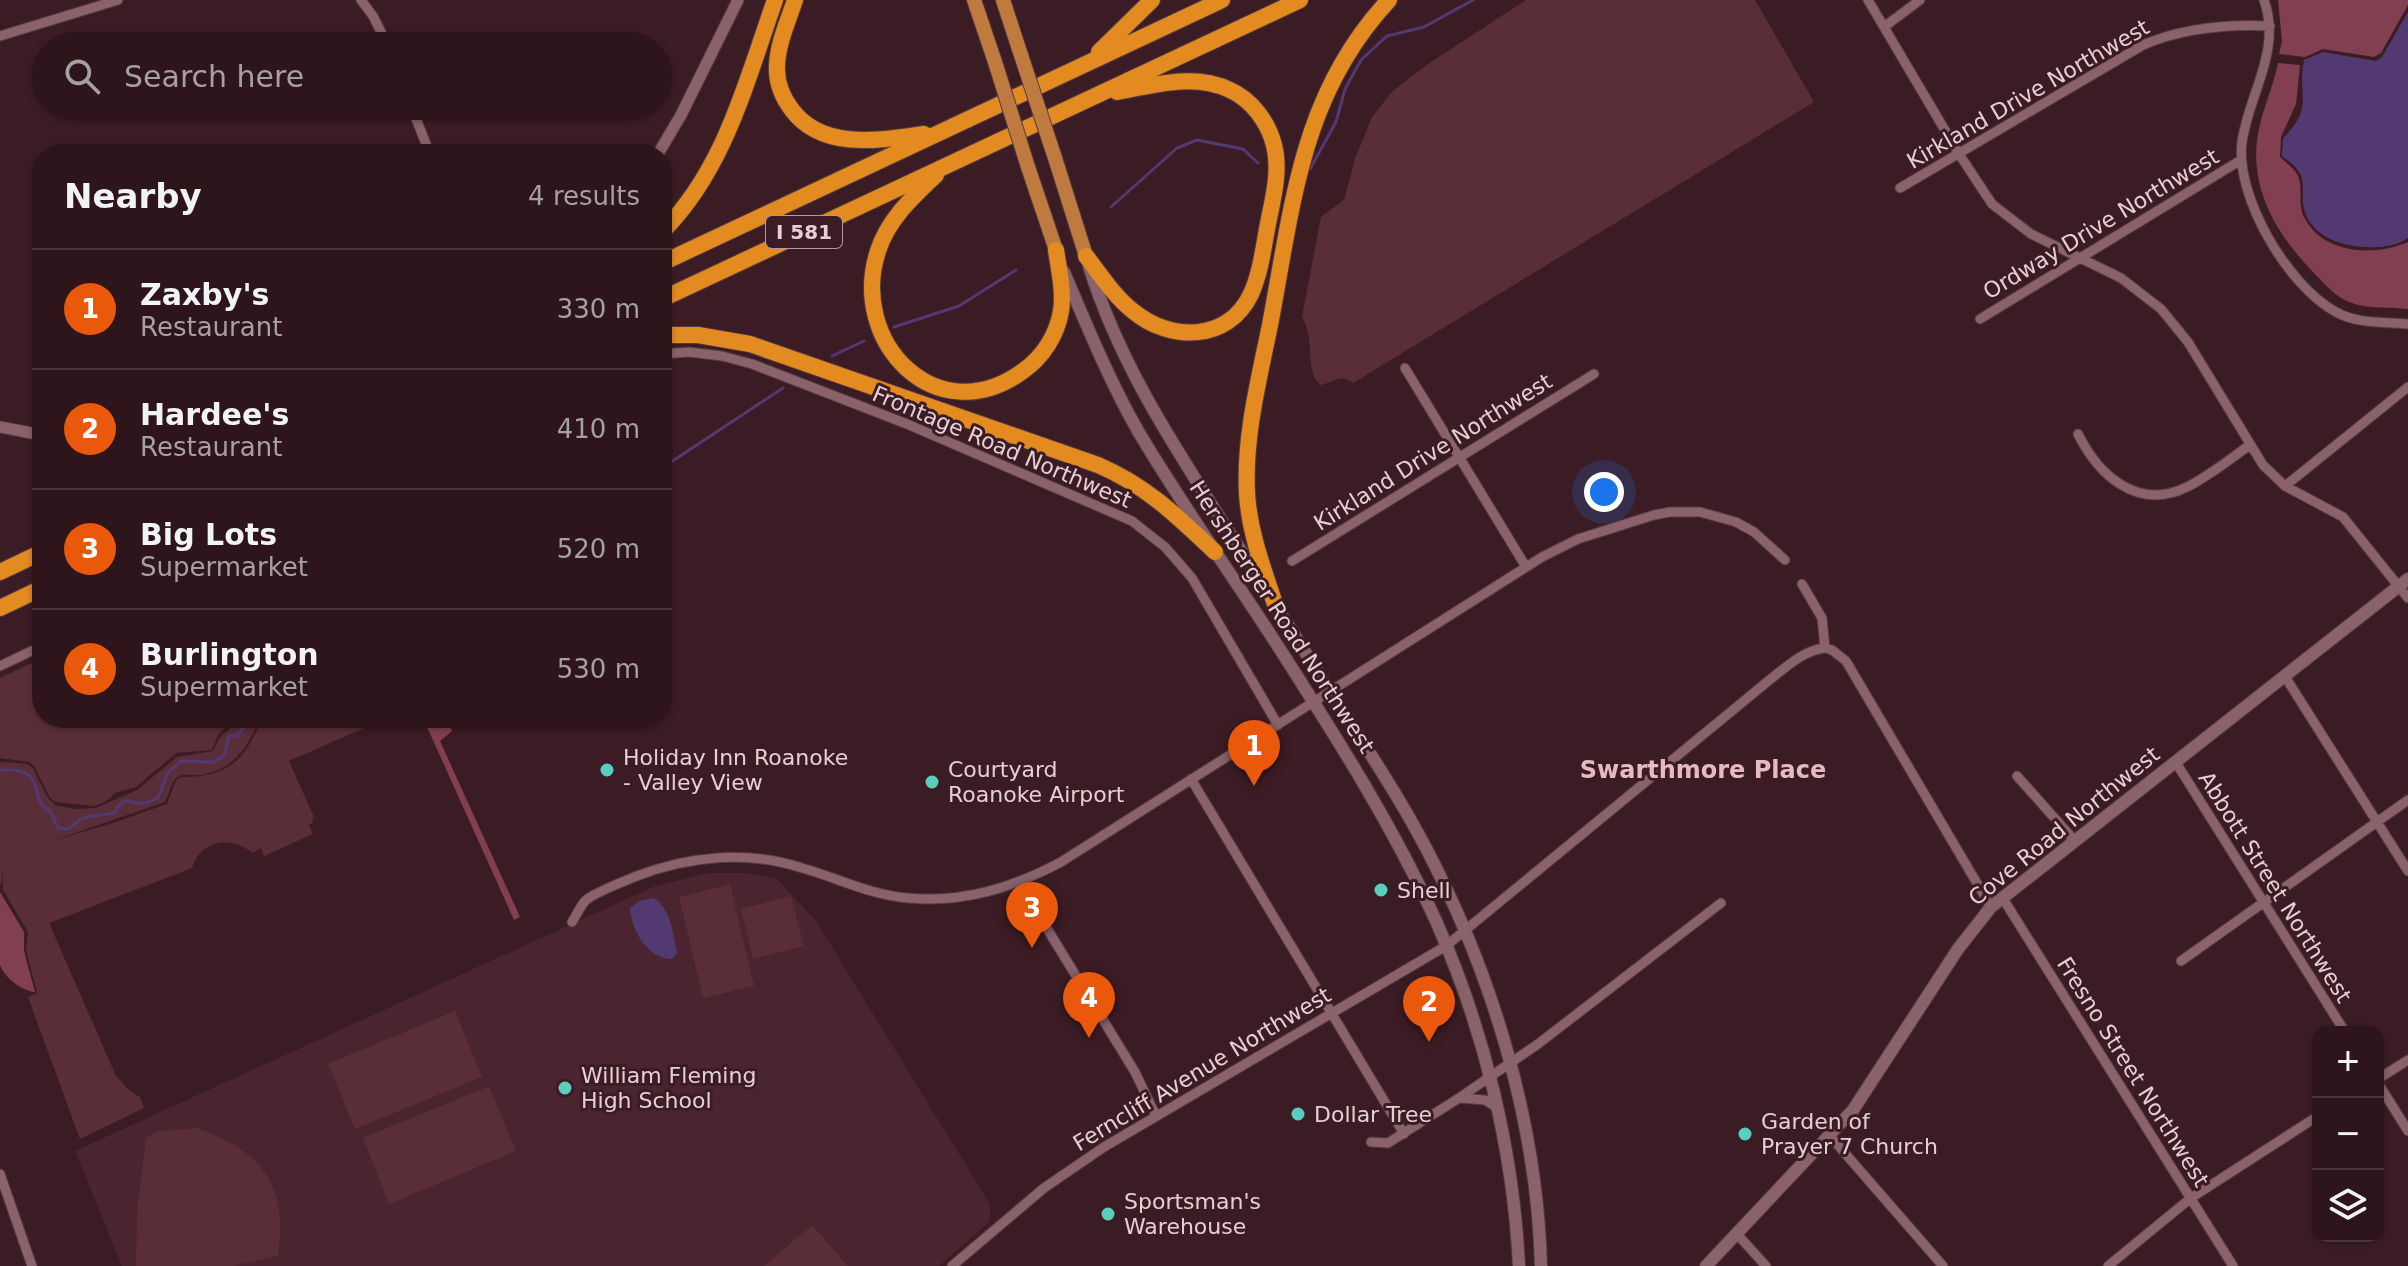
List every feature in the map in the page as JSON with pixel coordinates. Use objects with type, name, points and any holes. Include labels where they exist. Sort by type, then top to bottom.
[{"type":"highway","points":[[672,220],[695,193],[721,150],[775,0]]},
{"type":"highway","points":[[795,0],[778,54],[777,77],[783,97],[803,122],[825,134],[860,141],[941,131]]},
{"type":"highway","points":[[1086,63],[1152,0]]},
{"type":"highway","name":"I 581","points":[[672,258],[1222,0]]},
{"type":"highway","name":"I 581","points":[[672,294],[1300,0]]},
{"type":"highway","points":[[1275,604],[1251,527],[1247,465],[1291,210],[1304,150],[1322,101],[1345,58],[1389,0]]},
{"type":"highway","points":[[1086,256],[1121,301],[1146,320],[1161,328],[1186,334],[1218,327],[1238,312],[1256,280],[1276,170],[1274,146],[1265,121],[1247,101],[1230,90],[1185,81],[1096,96]]},
{"type":"highway","points":[[946,165],[892,223],[874,267],[873,301],[879,329],[894,356],[915,376],[948,390],[978,391],[1001,384],[1030,366],[1048,345],[1061,309],[1056,250]]},
{"type":"highway","points":[[672,335],[698,335],[750,344],[1098,465],[1152,494],[1215,552]]},
{"type":"highway","points":[[0,572],[32,557]]},
{"type":"highway","points":[[0,608],[32,593]]},
{"type":"main road","name":"Hershberger Road Northwest","points":[[974,0],[1056,250],[1085,323],[1119,395],[1393,836],[1446,946],[1490,1077],[1512,1189],[1519,1266]]},
{"type":"main road","name":"Hershberger Road Northwest","points":[[1003,0],[1086,256],[1114,332],[1143,390],[1390,784],[1422,841],[1464,932],[1481,974],[1509,1064],[1527,1137],[1534,1179],[1541,1266]]},
{"type":"main road","name":"Cove Road Northwest","points":[[1706,1266],[1830,1136],[1860,1099],[1958,949],[1991,907],[2403,582]]},
{"type":"street","points":[[0,36],[118,0]]},
{"type":"street","points":[[361,0],[381,32]]},
{"type":"street","points":[[664,144],[738,0]]},
{"type":"street","points":[[1868,0],[1992,204],[2031,234],[2121,278],[2170,319],[2188,342],[2263,465],[2285,486],[2343,517],[2403,582],[2408,598]]},
{"type":"street","points":[[1884,27],[1920,0]]},
{"type":"street","points":[[2264,0],[2270,26],[2268,54],[2243,133],[2241,160],[2266,236],[2296,277],[2337,313],[2362,320],[2408,324]]},
{"type":"street","name":"Kirkland Drive Northwest","points":[[1900,188],[2120,58],[2162,37],[2200,29],[2270,26]]},
{"type":"street","points":[[417,120],[426,144]]},
{"type":"street","name":"Ordway Drive Northwest","points":[[1980,319],[2241,160]]},
{"type":"street","name":"Frontage Road Northwest","points":[[672,353],[722,356],[752,364],[907,424],[1132,521],[1165,547],[1192,578],[1278,725]]},
{"type":"street","points":[[1405,368],[1526,567]]},
{"type":"street","name":"Kirkland Drive Northwest","points":[[1292,561],[1594,374]]},
{"type":"street","points":[[2285,486],[2408,387]]},
{"type":"street","points":[[0,427],[32,433]]},
{"type":"street","points":[[2078,434],[2089,457],[2104,474],[2129,488],[2156,496],[2188,486],[2250,445]]},
{"type":"street","points":[[572,922],[586,899],[655,869],[700,859],[748,858],[781,862],[863,889],[906,898],[979,895],[1019,883],[1061,862],[1526,567],[1578,539],[1654,515],[1684,511],[1736,522],[1767,542],[1785,560]]},
{"type":"street","points":[[1802,584],[1822,618],[1825,648],[1846,661],[1991,907]]},
{"type":"street","name":"Ferncliff Avenue Northwest","points":[[952,1266],[1044,1188],[1156,1116],[1446,946],[1767,682],[1802,657],[1825,648]]},
{"type":"street","points":[[0,666],[32,651]]},
{"type":"street","points":[[2284,675],[2408,871]]},
{"type":"street","name":"Abbott Street Northwest","points":[[2175,761],[2341,1026]]},
{"type":"street","points":[[2017,776],[2074,840]]},
{"type":"street","points":[[1191,779],[1404,1134]]},
{"type":"street","points":[[2181,961],[2408,800]]},
{"type":"street","points":[[1019,883],[1143,1085],[1156,1116]]},
{"type":"street","name":"Fresno Street Northwest","points":[[2002,897],[2233,1266]]},
{"type":"street","points":[[1371,1142],[1388,1143],[1490,1077],[1721,903]]},
{"type":"street","points":[[2384,1077],[2408,1060]]},
{"type":"street","points":[[2384,1091],[2408,1131]]},
{"type":"street","points":[[1459,1098],[1485,1100],[1496,1107]]},
{"type":"street","points":[[2108,1266],[2191,1198],[2312,1120]]},
{"type":"street","points":[[1830,1136],[1943,1266]]},
{"type":"street","points":[[0,1174],[32,1266]]},
{"type":"street","points":[[1737,1234],[1766,1266]]},
{"type":"shaded area","points":[[1526,0],[1755,0],[1814,102],[1353,383],[1341,378],[1321,385],[1313,372],[1302,317],[1321,217],[1344,200],[1355,159],[1372,117],[1392,92],[1425,66]]},
{"type":"shaded area","points":[[2278,0],[2408,0],[2408,5],[2381,53],[2374,57],[2323,49],[2305,57],[2279,54],[2282,41]]},
{"type":"shaded area","points":[[2408,12],[2408,238],[2382,247],[2345,244],[2326,237],[2311,224],[2303,204],[2301,175],[2282,156],[2283,138],[2299,118],[2302,109],[2304,60],[2323,52],[2376,61],[2382,57]]},
{"type":"shaded area","points":[[2278,63],[2300,65],[2296,104],[2281,137],[2280,157],[2299,179],[2304,217],[2323,239],[2350,249],[2380,250],[2408,242],[2408,309],[2366,306],[2341,298],[2301,259],[2270,213],[2258,178],[2257,141]]},
{"type":"shaded area","points":[[32,663],[32,728],[225,728],[212,750],[176,753],[136,787],[115,793],[105,802],[94,806],[55,802],[29,762],[0,758],[0,678]]},
{"type":"shaded area","points":[[231,728],[255,728],[244,748],[230,763],[211,773],[183,775],[175,779],[165,802],[52,841],[167,804],[176,780],[211,774],[233,764],[258,728],[364,728],[289,761],[314,817],[309,825],[313,834],[264,856],[261,848],[253,853],[235,844],[209,846],[196,858],[192,868],[49,923],[116,1076],[140,1097],[144,1108],[80,1139],[28,997],[37,993],[26,950],[28,932],[3,890],[3,871],[0,884],[0,762],[27,764],[33,768],[47,797],[55,805],[74,809],[96,808],[137,790],[177,757],[213,751],[220,737]]},
{"type":"shaded area","points":[[428,728],[451,728],[452,731],[440,741],[520,917],[514,920]]},
{"type":"shaded area","name":"William Fleming High School","points":[[707,873],[747,873],[777,879],[816,921],[990,1204],[990,1221],[939,1266],[122,1266],[75,1151],[653,887]]},
{"type":"shaded area","points":[[730,884],[754,986],[703,998],[679,897]]},
{"type":"shaded area","points":[[0,892],[24,932],[24,951],[35,992],[14,983],[0,965]]},
{"type":"shaded area","points":[[791,896],[804,946],[753,959],[741,909]]},
{"type":"shaded area","points":[[654,898],[670,922],[677,953],[672,959],[663,958],[648,948],[633,925],[630,908],[639,901]]},
{"type":"shaded area","points":[[455,1011],[482,1077],[355,1129],[328,1064]]},
{"type":"shaded area","points":[[489,1086],[516,1151],[389,1204],[363,1138]]},
{"type":"shaded area","points":[[197,1128],[239,1148],[266,1174],[279,1209],[278,1256],[232,1266],[136,1266],[137,1210],[146,1138],[159,1131]]},
{"type":"shaded area","points":[[812,1225],[848,1266],[764,1266]]},
{"type":"waterway","points":[[1310,169],[1336,122],[1345,89],[1361,60],[1387,36],[1424,27],[1473,0]]},
{"type":"waterway","points":[[1111,207],[1177,148],[1197,140],[1243,149],[1258,163]]},
{"type":"waterway","points":[[894,327],[959,306],[1016,270]]},
{"type":"waterway","points":[[832,356],[864,341]]},
{"type":"waterway","points":[[672,461],[783,388]]},
{"type":"waterway","points":[[0,770],[16,770],[32,779],[39,800],[50,811],[58,828],[69,829],[86,817],[115,813],[124,801],[144,803],[158,798],[167,774],[181,761],[213,762],[224,756],[229,736],[237,736],[243,728]]},
{"type":"place","name":"Holiday Inn Roanoke - Valley View","points":[[607,770]]},
{"type":"place","name":"Courtyard Roanoke Airport","points":[[932,782]]},
{"type":"place","name":"Zaxby's","points":[[1254,786]]},
{"type":"place","name":"Shell","points":[[1381,890]]},
{"type":"place","name":"Big Lots","points":[[1032,948]]},
{"type":"place","name":"Burlington","points":[[1089,1038]]},
{"type":"place","name":"Hardee's","points":[[1429,1042]]},
{"type":"place","name":"William Fleming High School","points":[[565,1088]]},
{"type":"place","name":"Dollar Tree","points":[[1298,1114]]},
{"type":"place","name":"Garden of Prayer 7 Church","points":[[1745,1134]]},
{"type":"place","name":"Sportsman's Warehouse","points":[[1108,1214]]},
{"type":"district","name":"Swarthmore Place","points":[[1703,770]]}]
